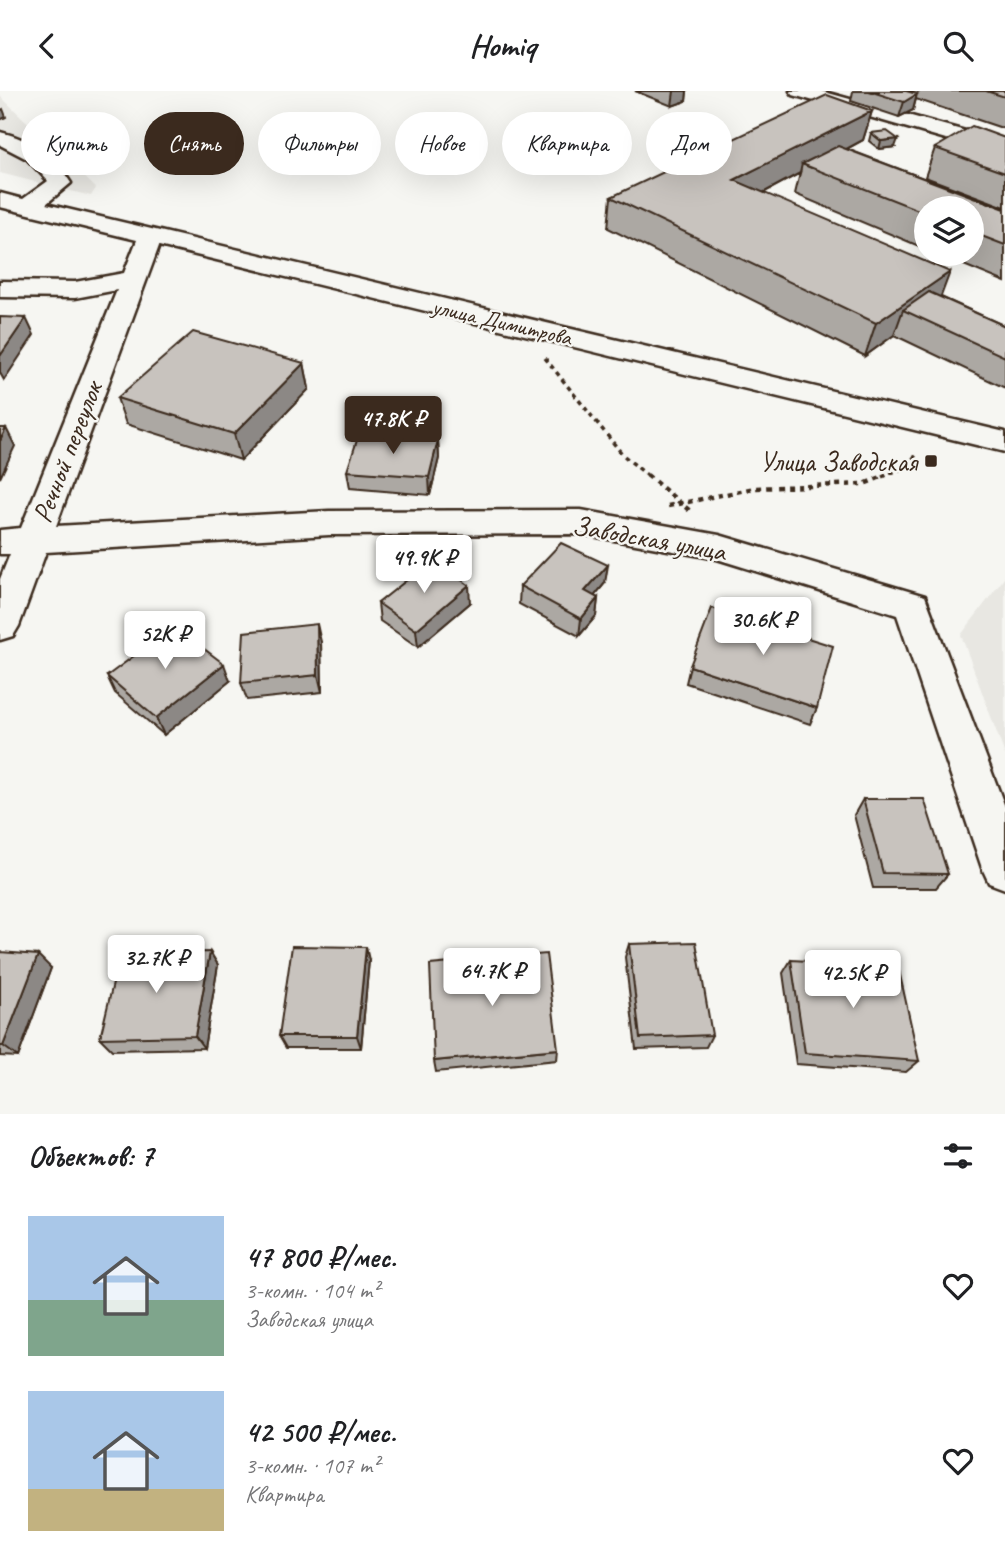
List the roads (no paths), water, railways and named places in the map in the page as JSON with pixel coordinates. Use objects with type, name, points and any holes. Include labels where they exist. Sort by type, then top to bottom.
[{"type":"street","points":[[800,91],[870,113],[959,134],[1005,150]]},
{"type":"street","points":[[0,138],[15,141],[52,168],[60,183],[27,207]]},
{"type":"street","name":"улица Димитрова","points":[[0,200],[1005,442]]},
{"type":"street","name":"Речной переулок","points":[[0,626],[16,542],[134,279],[149,238]]},
{"type":"street","points":[[0,289],[75,289],[134,279]]},
{"type":"street","name":"Заводская улица","points":[[16,542],[329,523],[581,522],[719,547],[912,606],[1005,868]]},
{"type":"place","name":"Улица Заводская","points":[[931,461]]}]
